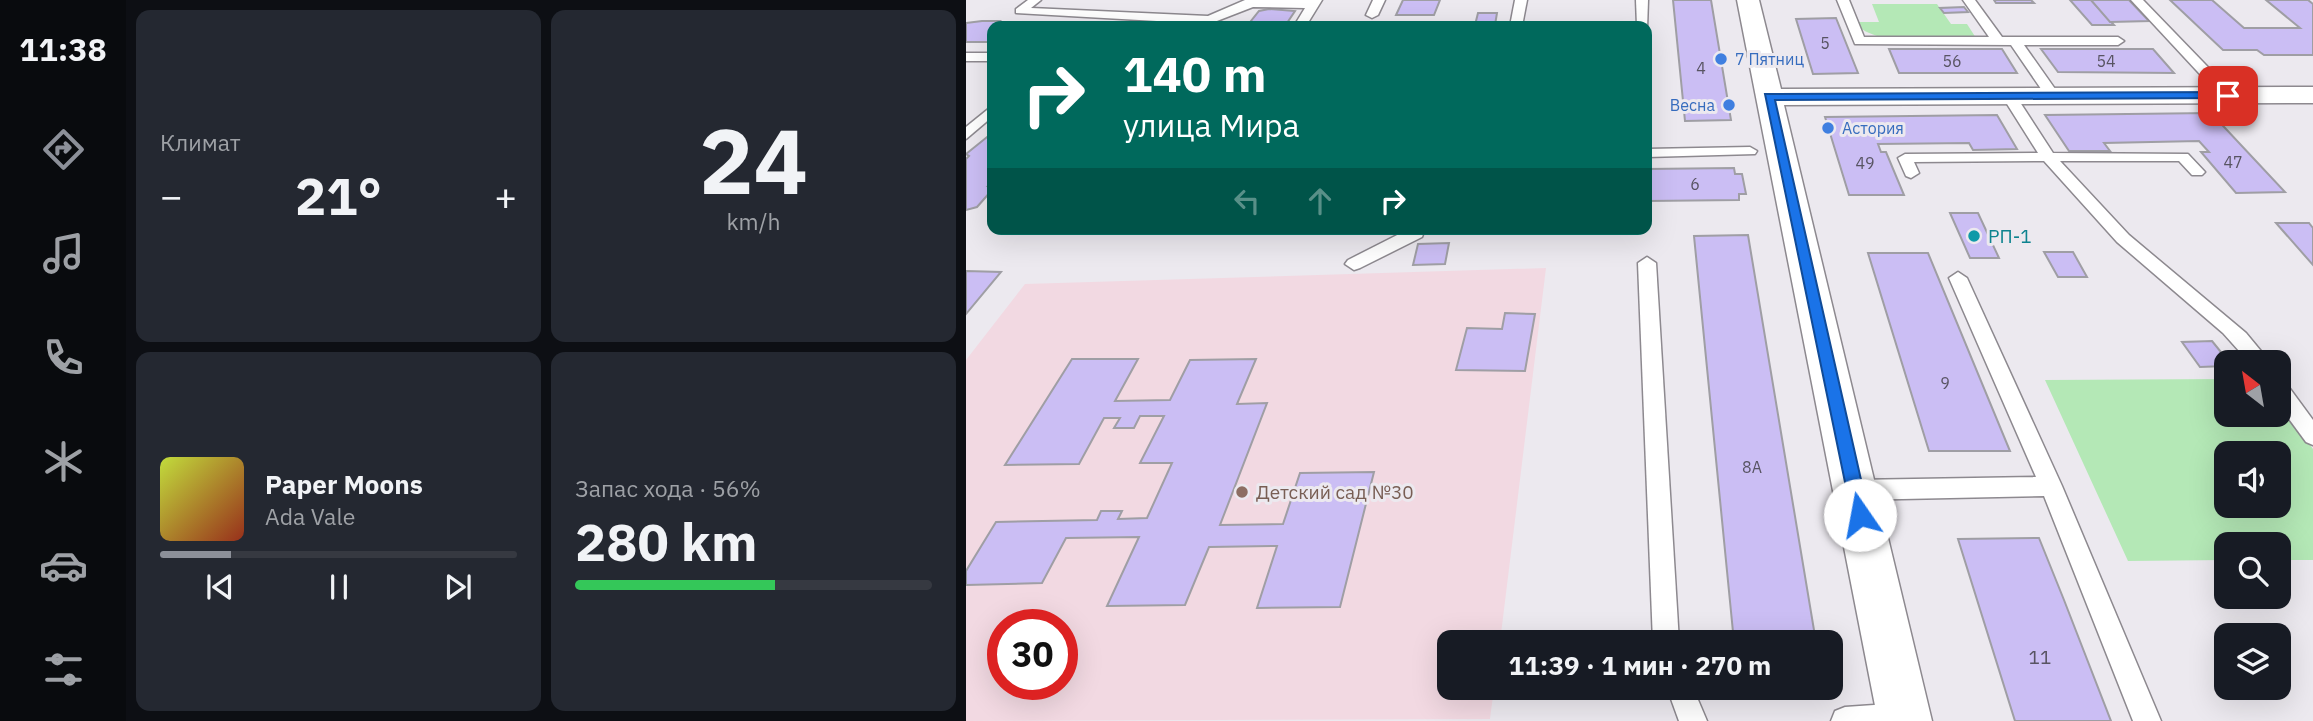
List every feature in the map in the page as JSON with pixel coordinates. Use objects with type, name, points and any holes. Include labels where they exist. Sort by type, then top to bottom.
[{"type":"street","points":[[1748,0],[1904,719]]},
{"type":"street","points":[[1769,97],[2313,96]]},
{"type":"lane","points":[[1035,0],[1020,11],[1208,20],[1252,2],[1315,3]]},
{"type":"lane","points":[[1372,15],[1379,0]]},
{"type":"lane","points":[[1517,21],[1521,0]]},
{"type":"lane","points":[[1642,0],[1643,21]]},
{"type":"lane","points":[[1843,0],[1866,58]]},
{"type":"lane","points":[[1969,0],[1998,41]]},
{"type":"lane","points":[[2137,0],[2228,96]]},
{"type":"lane","points":[[1303,21],[1315,3]]},
{"type":"lane","points":[[1128,21],[1132,16]]},
{"type":"lane","points":[[1859,41],[2118,41]]},
{"type":"lane","points":[[2015,41],[2053,96]]},
{"type":"lane","points":[[966,57],[987,57]]},
{"type":"lane","points":[[2009,96],[2048,158],[2097,215],[2175,284],[2239,334],[2251,350]]},
{"type":"lane","points":[[966,135],[987,115]]},
{"type":"lane","points":[[1652,153],[1749,151]]},
{"type":"lane","points":[[1911,173],[1905,158],[2183,157],[2197,172]]},
{"type":"lane","points":[[1354,264],[1412,235]]},
{"type":"lane","points":[[1647,263],[1665,630]]},
{"type":"lane","points":[[1958,278],[2051,486],[2147,721]]},
{"type":"lane","points":[[2291,406],[2313,436]]},
{"type":"lane","points":[[1854,490],[2051,486]]},
{"type":"lane","points":[[1685,700],[1693,721]]},
{"type":"lane","points":[[1845,721],[1904,719]]},
{"type":"shaded area","name":"Детский сад №30","points":[[1546,268],[1501,630],[1437,630],[1437,700],[1492,700],[1490,719],[966,721],[966,360],[1025,284]]},
{"type":"green space","points":[[1872,4],[1937,4],[1951,24],[1967,24],[1976,38],[1910,40],[1876,36],[1856,22],[1879,22]]},
{"type":"green space","points":[[2214,379],[2214,427],[2291,427],[2291,417],[2313,449],[2313,560],[2291,560],[2291,532],[2214,532],[2214,560],[2128,561],[2045,380]]},
{"type":"building","points":[[1403,0],[1440,0],[1434,15],[1396,15]]},
{"type":"building","points":[[1673,0],[1711,0],[1731,120],[1685,121]]},
{"type":"building","points":[[1994,0],[2031,0],[2034,3],[1996,3]]},
{"type":"building","points":[[2070,0],[2091,0],[2114,25],[2092,25]]},
{"type":"building","points":[[2091,0],[2129,0],[2149,21],[2110,22]]},
{"type":"building","points":[[2170,0],[2212,0],[2244,28],[2300,28],[2266,0],[2308,0],[2313,4],[2313,55],[2264,55],[2257,50],[2223,50]]},
{"type":"building","points":[[1964,7],[1968,12],[1944,13],[1940,8]]},
{"type":"building","points":[[1259,11],[1295,11],[1288,21],[1251,21]]},
{"type":"building","points":[[1478,13],[1497,13],[1496,21],[1476,21]]},
{"type":"building","points":[[1836,18],[1858,73],[1813,74],[1796,19]]},
{"type":"building","points":[[987,21],[987,42],[966,42],[966,23]]},
{"type":"building","points":[[1889,49],[2002,49],[2017,73],[1899,73]]},
{"type":"building","points":[[2041,49],[2153,49],[2174,73],[2058,72]]},
{"type":"building","points":[[2211,113],[2285,192],[2236,193],[2201,152],[2209,152],[2199,141],[2104,143],[2110,151],[2069,151],[2045,115]]},
{"type":"building","points":[[1997,115],[2017,149],[1973,150],[1969,143],[1878,144],[1881,152],[1886,152],[1904,195],[1849,195],[1825,117]]},
{"type":"building","points":[[987,137],[987,196],[977,207],[966,210],[966,159],[969,156],[966,154]]},
{"type":"building","points":[[1734,168],[1735,174],[1742,174],[1746,194],[1739,194],[1739,200],[1652,201],[1652,169]]},
{"type":"building","name":"РП-1","points":[[1950,213],[1978,213],[1999,258],[1970,258]]},
{"type":"building","points":[[2276,223],[2309,223],[2313,228],[2313,265]]},
{"type":"building","points":[[1748,235],[1814,630],[1733,630],[1694,236]]},
{"type":"building","points":[[1449,243],[1445,264],[1413,265],[1418,244]]},
{"type":"building","points":[[2044,252],[2073,252],[2087,277],[2058,277]]},
{"type":"building","points":[[1868,253],[1928,253],[2010,451],[1929,451]]},
{"type":"building","points":[[966,271],[1001,272],[966,314]]},
{"type":"building","points":[[1505,313],[1535,314],[1525,371],[1456,370],[1467,328],[1502,329]]},
{"type":"building","points":[[2212,341],[2219,350],[2214,350],[2214,366],[2200,367],[2182,342]]},
{"type":"building","points":[[1072,359],[1138,359],[1115,401],[1170,400],[1190,360],[1256,359],[1237,404],[1267,403],[1220,525],[1283,524],[1300,473],[1374,472],[1340,607],[1257,608],[1277,546],[1209,547],[1185,605],[1107,606],[1139,537],[1066,538],[1042,583],[966,585],[966,571],[996,522],[1097,520],[1101,511],[1122,511],[1118,519],[1147,518],[1172,463],[1140,463],[1164,416],[1140,416],[1134,428],[1114,428],[1120,418],[1104,418],[1079,464],[1005,465]]},
{"type":"building","points":[[2039,538],[2111,721],[2015,721],[1958,539]]},
{"type":"place","name":"7 Пятниц","points":[[1721,59]]},
{"type":"place","name":"Весна","points":[[1729,105]]},
{"type":"place","name":"Астория","points":[[1828,128]]},
{"type":"place","name":"РП-1","points":[[1974,236]]},
{"type":"place","name":"Детский сад №30","points":[[1242,492]]},
{"type":"route","points":[[1860,515],[1769,97],[2228,96]]}]
